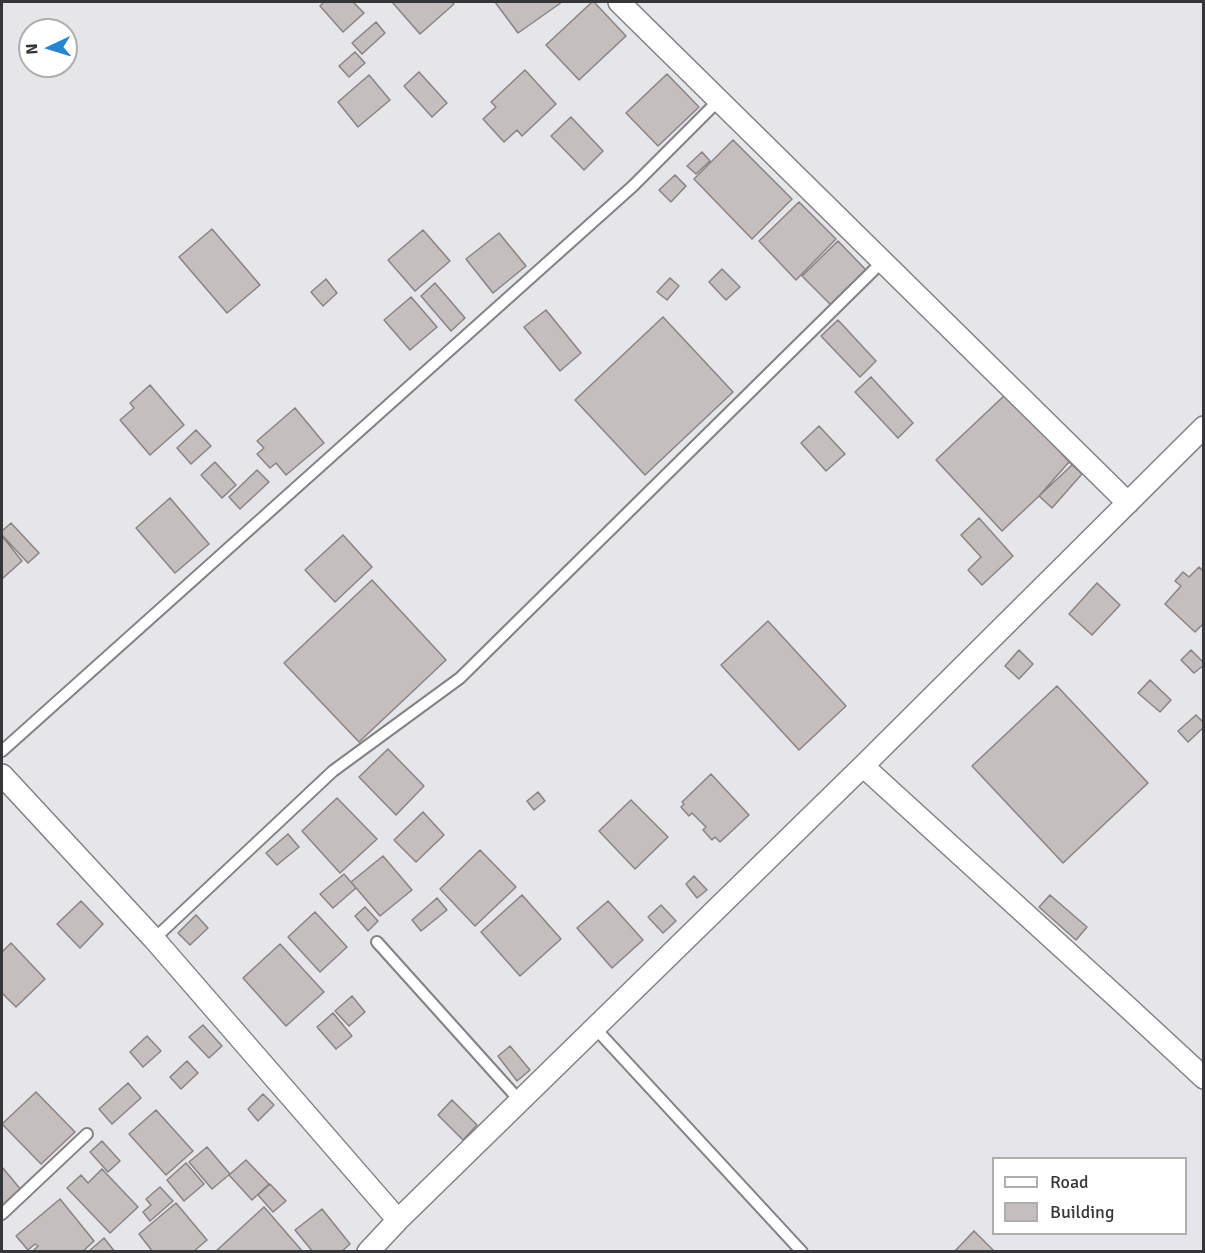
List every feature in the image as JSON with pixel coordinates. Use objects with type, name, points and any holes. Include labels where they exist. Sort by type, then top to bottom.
[{"type":"street","points":[[619,2],[1128,503]]},
{"type":"street","points":[[368,1251],[863,766],[1203,427]]},
{"type":"street","points":[[863,766],[1203,1078]]},
{"type":"street","points":[[2,775],[154,939],[398,1220]]},
{"type":"lane","points":[[2,751],[633,186],[719,100]]},
{"type":"lane","points":[[154,939],[333,771],[460,678],[883,261]]},
{"type":"lane","points":[[377,942],[520,1101]]},
{"type":"lane","points":[[595,1028],[802,1251]]},
{"type":"lane","points":[[2,1214],[87,1134]]},
{"type":"building","points":[[324,2],[353,2],[364,13],[343,32],[320,6]]},
{"type":"building","points":[[392,2],[451,2],[454,4],[420,34]]},
{"type":"building","points":[[495,2],[562,2],[518,33]]},
{"type":"building","points":[[592,2],[626,36],[579,80],[546,45]]},
{"type":"building","points":[[376,22],[385,33],[362,54],[352,43]]},
{"type":"building","points":[[355,52],[365,63],[349,77],[339,66]]},
{"type":"building","points":[[525,70],[556,104],[522,136],[517,130],[504,142],[483,119],[496,107],[491,102]]},
{"type":"building","points":[[419,72],[447,103],[432,117],[404,86]]},
{"type":"building","points":[[667,74],[699,107],[658,146],[626,113]]},
{"type":"building","points":[[369,75],[390,100],[358,127],[338,102]]},
{"type":"building","points":[[571,117],[603,151],[584,170],[551,136]]},
{"type":"building","points":[[733,140],[792,199],[752,239],[694,179]]},
{"type":"building","points":[[702,152],[710,161],[696,174],[687,166]]},
{"type":"building","points":[[675,175],[686,186],[671,202],[659,190]]},
{"type":"building","points":[[799,202],[836,239],[796,280],[759,241]]},
{"type":"building","points":[[212,229],[260,285],[227,313],[179,257]]},
{"type":"building","points":[[423,230],[450,261],[415,291],[388,260]]},
{"type":"building","points":[[499,233],[526,266],[493,293],[466,259]]},
{"type":"building","points":[[838,241],[867,271],[832,306],[802,276]]},
{"type":"building","points":[[722,269],[740,287],[726,300],[709,282]]},
{"type":"building","points":[[670,278],[679,286],[667,300],[657,292]]},
{"type":"building","points":[[326,279],[337,293],[323,306],[311,292]]},
{"type":"building","points":[[435,283],[465,318],[451,331],[421,296]]},
{"type":"building","points":[[411,297],[437,327],[410,350],[384,320]]},
{"type":"building","points":[[546,310],[581,353],[560,371],[524,327]]},
{"type":"building","points":[[663,317],[733,392],[645,475],[575,400]]},
{"type":"building","points":[[838,320],[876,361],[860,377],[821,336]]},
{"type":"building","points":[[871,377],[913,423],[898,438],[855,392]]},
{"type":"building","points":[[150,385],[184,425],[150,455],[120,420],[134,408],[130,403]]},
{"type":"building","points":[[1006,394],[1072,465],[1002,531],[936,460]]},
{"type":"building","points":[[295,408],[324,443],[286,475],[276,463],[270,468],[257,454],[264,448],[257,441]]},
{"type":"building","points":[[819,426],[845,454],[826,471],[801,443]]},
{"type":"building","points":[[196,430],[211,446],[191,464],[177,448]]},
{"type":"building","points":[[215,462],[236,485],[222,498],[201,475]]},
{"type":"building","points":[[1069,462],[1082,474],[1052,508],[1039,496]]},
{"type":"building","points":[[257,470],[269,482],[240,509],[229,497]]},
{"type":"building","points":[[170,498],[209,544],[175,573],[136,528]]},
{"type":"building","points":[[979,518],[1013,556],[982,585],[968,570],[981,557],[961,535]]},
{"type":"building","points":[[11,523],[39,553],[28,563],[2,535],[2,531]]},
{"type":"building","points":[[343,535],[372,567],[335,602],[305,570]]},
{"type":"building","points":[[2,536],[22,561],[2,579]]},
{"type":"building","points":[[1199,567],[1204,572],[1204,623],[1195,632],[1165,604],[1181,586],[1175,581],[1183,572],[1189,577]]},
{"type":"building","points":[[372,580],[446,660],[359,742],[284,663]]},
{"type":"building","points":[[1097,583],[1120,605],[1092,635],[1069,614]]},
{"type":"building","points":[[768,621],[846,706],[799,750],[721,665]]},
{"type":"building","points":[[1019,650],[1033,664],[1019,679],[1005,666]]},
{"type":"building","points":[[1191,650],[1204,663],[1194,673],[1181,660]]},
{"type":"building","points":[[1150,680],[1171,700],[1160,712],[1138,693]]},
{"type":"building","points":[[1057,686],[1148,783],[1063,863],[972,766]]},
{"type":"building","points":[[1196,715],[1204,723],[1204,727],[1188,742],[1178,731]]},
{"type":"building","points":[[388,749],[424,786],[396,815],[359,777]]},
{"type":"building","points":[[711,774],[749,815],[720,842],[715,837],[712,840],[703,830],[706,827],[692,813],[689,816],[681,807],[684,804],[682,802]]},
{"type":"building","points":[[538,792],[545,801],[534,810],[527,801]]},
{"type":"building","points":[[337,798],[377,839],[340,873],[302,831]]},
{"type":"building","points":[[631,800],[668,837],[635,869],[599,831]]},
{"type":"building","points":[[423,812],[444,835],[416,862],[394,840]]},
{"type":"building","points":[[288,834],[299,847],[277,865],[266,853]]},
{"type":"building","points":[[480,850],[516,887],[475,926],[440,889]]},
{"type":"building","points":[[383,856],[412,890],[380,916],[351,882]]},
{"type":"building","points":[[344,874],[356,888],[333,908],[320,894]]},
{"type":"building","points":[[694,876],[707,890],[697,898],[686,884]]},
{"type":"building","points":[[522,895],[561,939],[520,976],[481,932]]},
{"type":"building","points":[[1050,895],[1087,927],[1076,940],[1039,907]]},
{"type":"building","points":[[437,898],[447,910],[421,931],[412,920]]},
{"type":"building","points":[[81,901],[103,924],[80,948],[57,924]]},
{"type":"building","points":[[608,901],[643,940],[612,968],[577,928]]},
{"type":"building","points":[[661,905],[676,921],[663,933],[648,917]]},
{"type":"building","points":[[365,907],[378,921],[368,931],[355,916]]},
{"type":"building","points":[[315,912],[347,947],[320,972],[288,937]]},
{"type":"building","points":[[196,915],[208,928],[190,945],[178,933]]},
{"type":"building","points":[[11,943],[45,979],[16,1007],[2,993],[2,952]]},
{"type":"building","points":[[280,944],[324,992],[286,1026],[243,978]]},
{"type":"building","points":[[352,996],[365,1012],[349,1026],[335,1011]]},
{"type":"building","points":[[333,1013],[352,1036],[336,1049],[317,1027]]},
{"type":"building","points":[[203,1025],[222,1046],[209,1058],[189,1037]]},
{"type":"building","points":[[147,1036],[161,1051],[143,1067],[130,1052]]},
{"type":"building","points":[[510,1046],[530,1070],[517,1081],[498,1056]]},
{"type":"building","points":[[187,1061],[198,1073],[181,1089],[170,1077]]},
{"type":"building","points":[[128,1083],[141,1098],[112,1124],[99,1109]]},
{"type":"building","points":[[36,1092],[75,1132],[41,1164],[2,1124]]},
{"type":"building","points":[[263,1094],[274,1105],[258,1121],[248,1109]]},
{"type":"building","points":[[452,1100],[477,1125],[463,1140],[438,1115]]},
{"type":"building","points":[[156,1110],[193,1151],[166,1175],[129,1134]]},
{"type":"building","points":[[102,1141],[120,1161],[108,1172],[90,1152]]},
{"type":"building","points":[[207,1147],[230,1174],[212,1189],[189,1162]]},
{"type":"building","points":[[246,1160],[269,1184],[252,1200],[229,1175]]},
{"type":"building","points":[[186,1163],[204,1184],[184,1201],[167,1180]]},
{"type":"building","points":[[2,1167],[22,1191],[2,1209]]},
{"type":"building","points":[[102,1169],[138,1207],[110,1233],[67,1188],[81,1175],[88,1183]]},
{"type":"building","points":[[270,1184],[286,1201],[273,1212],[258,1195]]},
{"type":"building","points":[[160,1187],[173,1201],[150,1221],[143,1212],[151,1205],[146,1199]]},
{"type":"building","points":[[60,1199],[94,1241],[82,1252],[32,1252],[38,1246],[35,1244],[28,1250],[16,1236]]},
{"type":"building","points":[[176,1203],[207,1240],[193,1252],[153,1252],[139,1234]]},
{"type":"building","points":[[264,1207],[303,1252],[215,1252]]},
{"type":"building","points":[[322,1209],[350,1244],[341,1252],[313,1252],[295,1230]]},
{"type":"building","points":[[974,1231],[995,1252],[954,1252]]},
{"type":"building","points":[[104,1238],[115,1252],[88,1252]]}]
